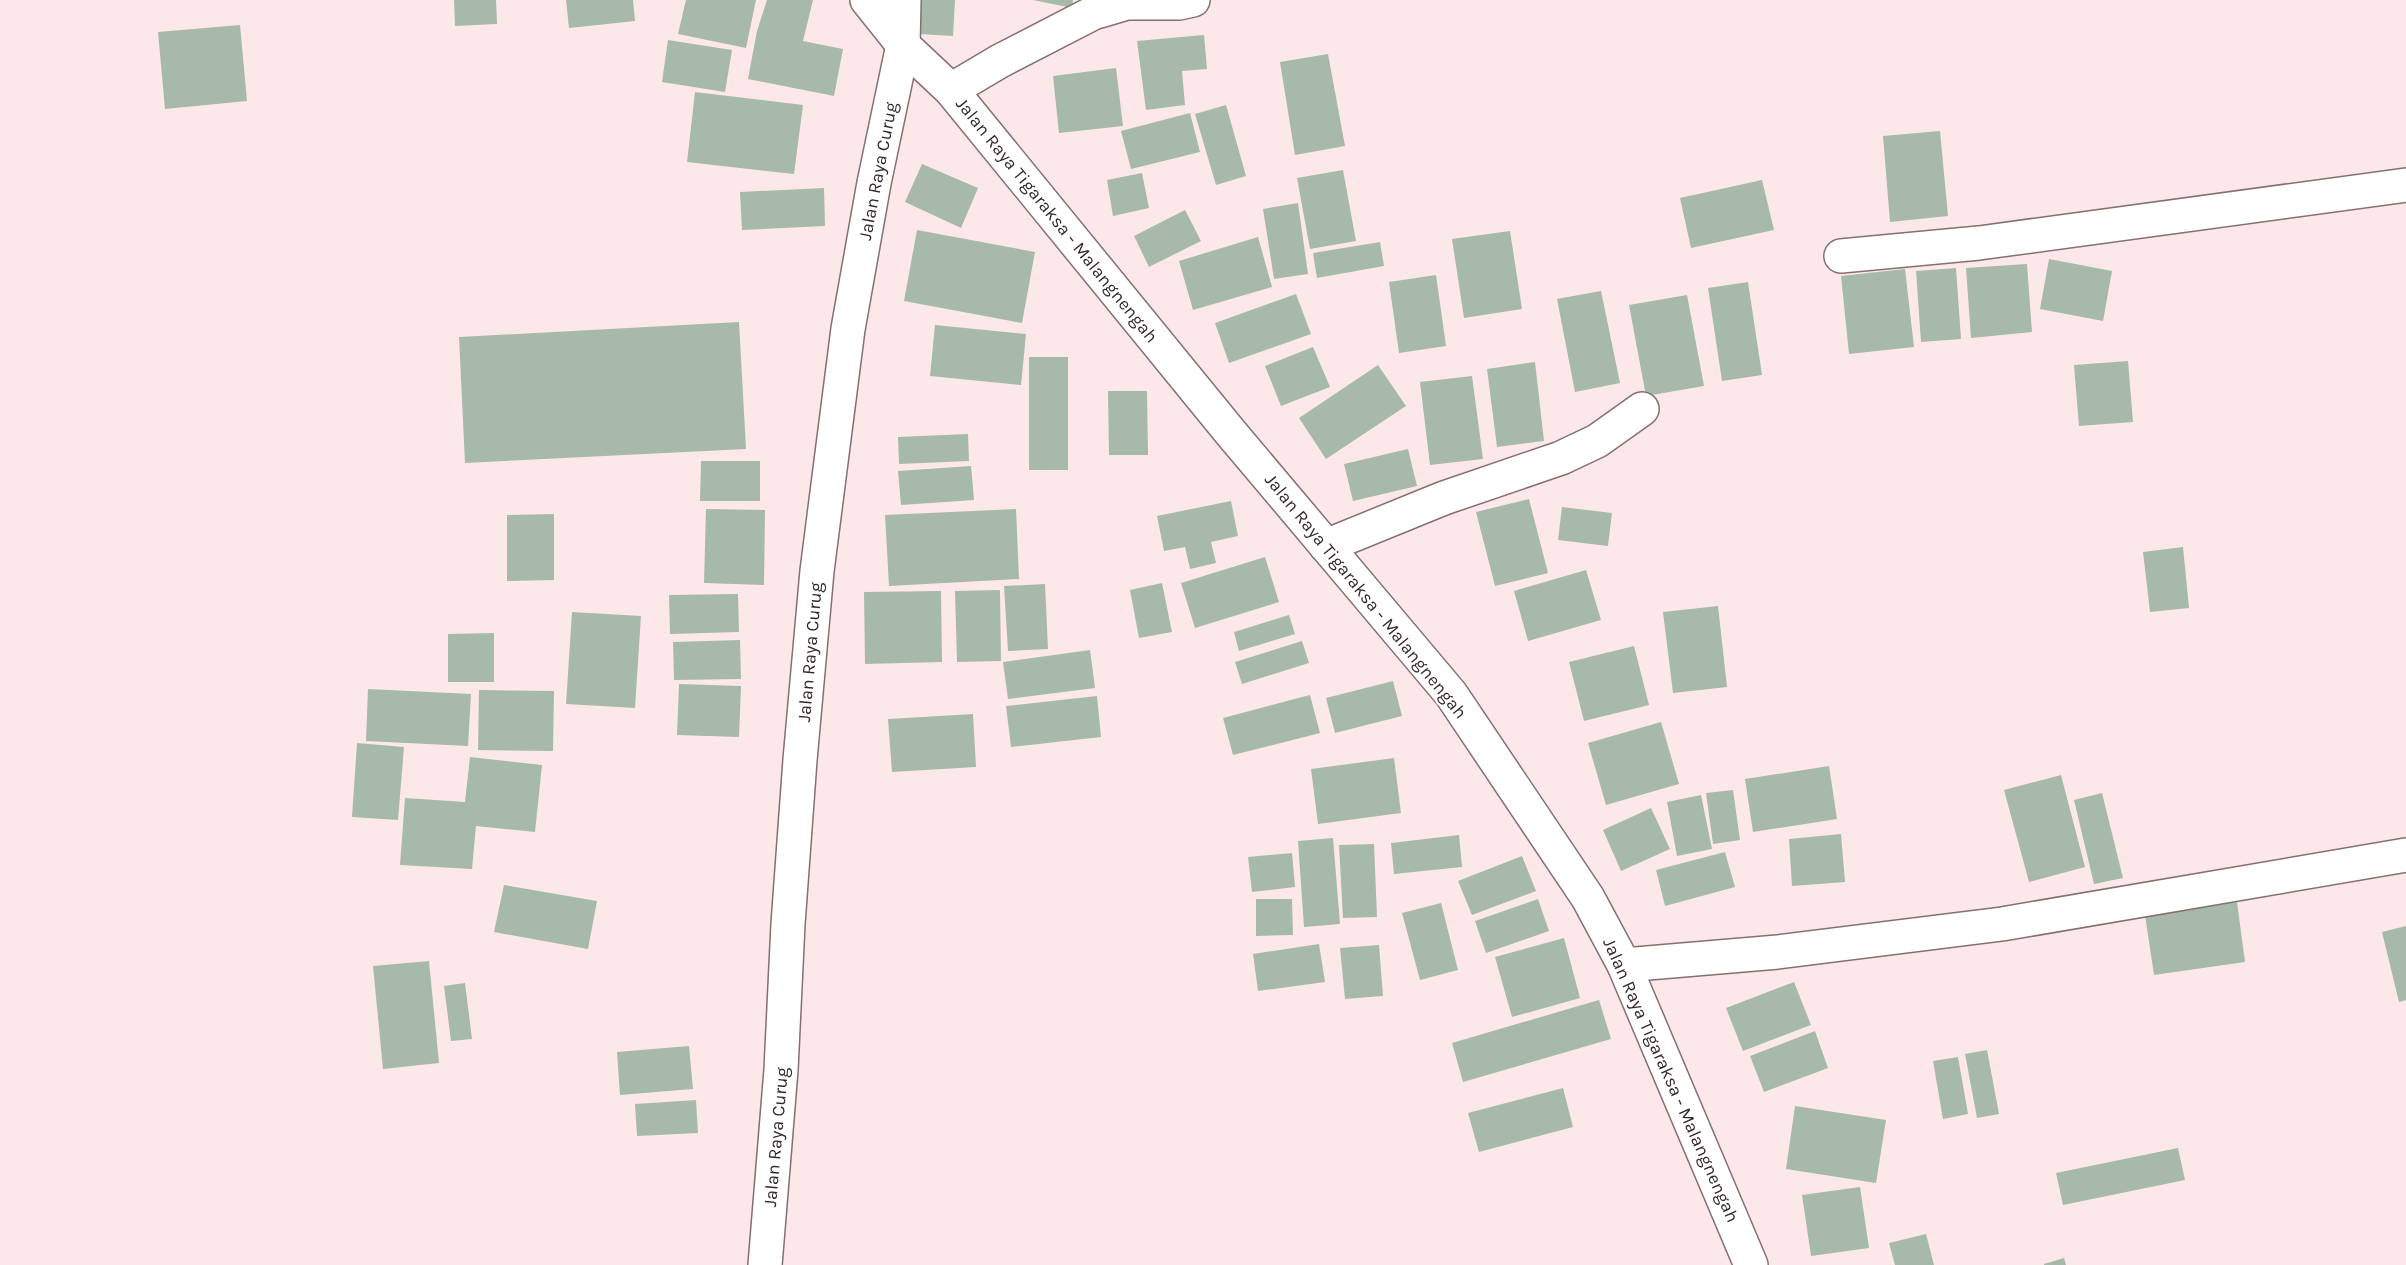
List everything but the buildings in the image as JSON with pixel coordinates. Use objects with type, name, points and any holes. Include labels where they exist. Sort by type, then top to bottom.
[{"type":"street","name":"Jalan Raya Tigaraksa - Malangnengah","points":[[867,0],[903,45],[951,90],[1326,546],[1451,694],[1588,898],[1624,965],[1751,1265]]},
{"type":"street","name":"Jalan Raya Curug","points":[[765,1265],[781,1070],[788,924],[800,760],[817,571],[848,329],[874,183],[903,45],[904,0]]},
{"type":"street","points":[[951,90],[1000,61],[1093,13],[1127,3],[1179,3],[1193,0]]},
{"type":"street","points":[[1841,256],[1991,241],[2406,185]]},
{"type":"street","points":[[1326,546],[1444,498],[1561,458],[1597,441],[1642,409]]},
{"type":"street","points":[[1624,965],[1778,952],[2002,924],[2406,855]]}]
